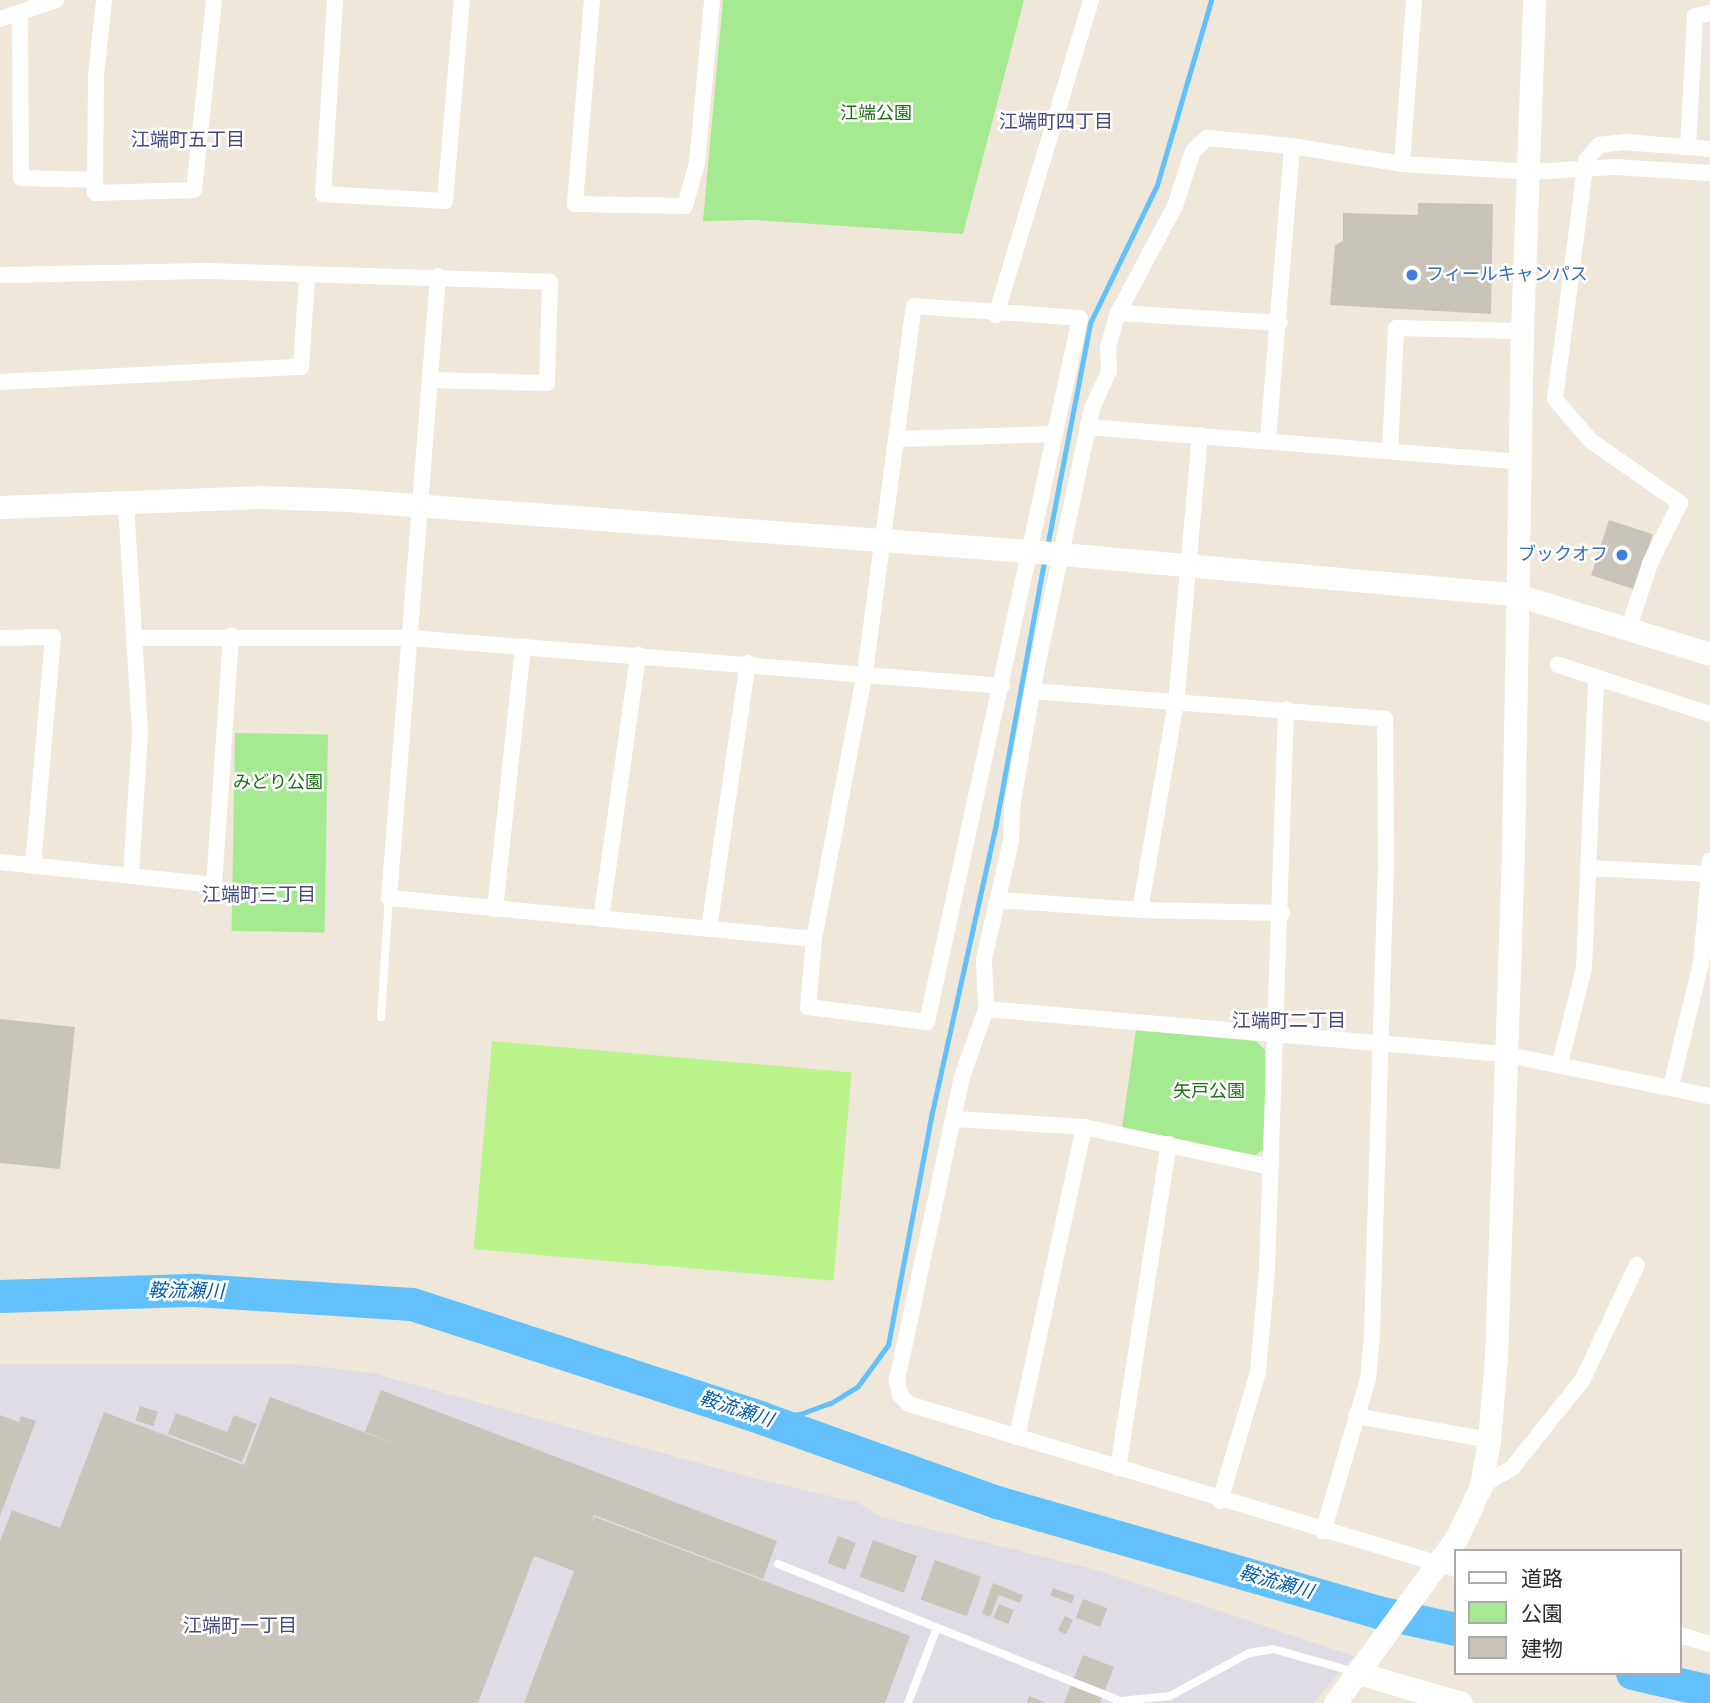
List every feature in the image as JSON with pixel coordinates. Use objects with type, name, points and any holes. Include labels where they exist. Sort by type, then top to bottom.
[{"type":"street","points":[[0,19],[56,0]]},
{"type":"street","points":[[104,0],[96,76],[95,193],[194,190],[214,0]]},
{"type":"street","points":[[335,0],[323,194],[445,201],[462,0]]},
{"type":"street","points":[[592,0],[575,204],[685,206],[697,163],[712,0]]},
{"type":"street","points":[[996,315],[1091,0]]},
{"type":"street","points":[[1402,164],[1414,0]]},
{"type":"street","points":[[1335,1703],[1442,1569],[1482,1486],[1489,1440],[1496,1358],[1521,462],[1522,331],[1531,172],[1534,0]]},
{"type":"street","points":[[20,13],[21,178],[95,180]]},
{"type":"street","points":[[1688,147],[1695,16],[1710,13]]},
{"type":"street","points":[[1442,1569],[909,1405],[900,1395],[897,1380],[962,1077],[986,1009],[984,959],[998,900],[1033,691],[1087,427],[1109,371],[1108,347],[1118,313],[1175,206],[1193,151],[1207,138],[1292,146],[1402,164],[1531,172],[1616,167],[1710,173]]},
{"type":"street","points":[[1629,627],[1651,561],[1680,503],[1591,441],[1555,398],[1583,203],[1586,160],[1599,145],[1710,149]]},
{"type":"street","points":[[1268,439],[1280,323],[1292,146]]},
{"type":"street","points":[[0,275],[206,271],[307,277],[438,276],[550,282],[547,383],[430,380]]},
{"type":"street","points":[[438,276],[389,898],[814,939]]},
{"type":"street","points":[[0,382],[301,367],[307,277]]},
{"type":"street","points":[[914,306],[996,315],[1080,318],[1053,434],[1002,687],[927,1022],[808,1007],[814,939],[865,672],[914,306]]},
{"type":"street","points":[[1118,313],[1280,323]]},
{"type":"street","points":[[1390,451],[1396,328],[1522,331]]},
{"type":"street","points":[[1087,427],[1268,439],[1521,462]]},
{"type":"street","points":[[896,439],[1053,434]]},
{"type":"street","points":[[1140,910],[1176,702],[1200,435]]},
{"type":"street","points":[[0,507],[260,497],[418,504],[1060,554],[1517,594],[1710,654]]},
{"type":"street","points":[[126,504],[140,732],[131,876]]},
{"type":"street","points":[[0,862],[214,885],[231,636]]},
{"type":"street","points":[[0,638],[53,637],[33,865]]},
{"type":"street","points":[[135,638],[411,638],[865,672],[1002,687]]},
{"type":"street","points":[[495,909],[523,646]]},
{"type":"street","points":[[601,919],[638,654]]},
{"type":"street","points":[[709,929],[748,663]]},
{"type":"street","points":[[1560,1063],[1584,968],[1588,869],[1596,677],[1558,665],[1710,714]]},
{"type":"street","points":[[1033,691],[1286,709],[1385,719],[1386,861],[1378,1042],[1373,1336],[1368,1379],[1323,1532]]},
{"type":"street","points":[[1220,1501],[1258,1372],[1278,1032],[1286,709]]},
{"type":"street","points":[[1671,1086],[1701,963],[1710,860]]},
{"type":"street","points":[[1588,869],[1710,874]]},
{"type":"street","points":[[998,900],[1140,910],[1282,913]]},
{"type":"street","points":[[986,1009],[1278,1032],[1503,1054],[1560,1063],[1710,1096]]},
{"type":"street","points":[[955,1119],[1084,1127],[1271,1167]]},
{"type":"street","points":[[1017,1437],[1084,1127]]},
{"type":"street","points":[[1118,1468],[1169,1144]]},
{"type":"street","points":[[1482,1486],[1512,1468],[1583,1378],[1637,1265]]},
{"type":"street","points":[[1356,1416],[1489,1440]]},
{"type":"street","points":[[1682,1636],[1710,1644]]},
{"type":"street","points":[[1365,1664],[1461,1703]]},
{"type":"lane","points":[[381,1017],[389,898]]},
{"type":"lane","points":[[778,1564],[1120,1701],[1170,1696],[1249,1654],[1273,1649],[1365,1664]]},
{"type":"lane","points":[[908,1703],[937,1628]]},
{"type":"shaded area","points":[[0,1364],[293,1364],[372,1373],[753,1478],[859,1503],[881,1517],[1097,1570],[1354,1656],[1313,1703],[0,1703]]},
{"type":"green space","name":"江端公園","points":[[723,0],[1024,0],[963,234],[755,220],[703,221]]},
{"type":"green space","name":"みどり公園","points":[[235,733],[328,735],[325,933],[232,931]]},
{"type":"green space","name":"矢戸公園","points":[[1136,1030],[1256,1041],[1265,1050],[1265,1148],[1253,1157],[1122,1128]]},
{"type":"green space","points":[[492,1041],[852,1072],[833,1281],[474,1249]]},
{"type":"building","name":"フィールキャンパス","points":[[1418,203],[1493,204],[1491,314],[1330,305],[1335,245],[1343,241],[1343,213],[1418,215]]},
{"type":"building","name":"ブックオフ","points":[[1609,520],[1653,534],[1635,589],[1591,575]]},
{"type":"building","points":[[0,1019],[75,1027],[60,1169],[0,1163]]},
{"type":"building","points":[[381,1390],[777,1541],[763,1579],[594,1515],[591,1524],[595,1517],[910,1636],[885,1703],[524,1703],[574,1571],[534,1556],[478,1703],[0,1703],[0,1541],[12,1510],[60,1528],[104,1412],[244,1465],[270,1397],[414,1451],[365,1432]]},
{"type":"building","points":[[140,1406],[158,1412],[153,1426],[135,1420]]},
{"type":"building","points":[[176,1413],[227,1432],[234,1415],[257,1424],[242,1462],[168,1434]]},
{"type":"building","points":[[0,1415],[19,1422],[21,1416],[36,1421],[0,1516]]},
{"type":"building","points":[[838,1536],[856,1543],[845,1570],[828,1563]]},
{"type":"building","points":[[873,1540],[917,1556],[904,1593],[860,1577]]},
{"type":"building","points":[[935,1560],[981,1577],[967,1616],[921,1599]]},
{"type":"building","points":[[993,1583],[1023,1595],[1020,1603],[999,1595],[990,1617],[982,1614]]},
{"type":"building","points":[[1053,1588],[1075,1596],[1072,1603],[1050,1596]]},
{"type":"building","points":[[1083,1599],[1107,1608],[1100,1627],[1076,1618]]},
{"type":"building","points":[[999,1604],[1014,1610],[1008,1624],[993,1618]]},
{"type":"building","points":[[1065,1616],[1073,1620],[1066,1634],[1058,1630]]},
{"type":"building","points":[[1083,1655],[1114,1667],[1100,1703],[1064,1703]]},
{"type":"building","points":[[1029,1696],[1046,1703],[1027,1703]]},
{"type":"waterway","points":[[1047,547],[1090,323],[1157,185],[1211,0]]},
{"type":"waterway","points":[[762,1418],[800,1414],[831,1403],[858,1386],[888,1345],[931,1117],[996,823],[1045,557]]},
{"type":"waterway","name":"鞍流瀬川","points":[[0,1296],[196,1290],[412,1304],[762,1418],[997,1502],[1378,1612],[1454,1629]]},
{"type":"waterway","name":"鞍流瀬川","points":[[1641,1675],[1710,1691]]},
{"type":"place","name":"フィールキャンパス","points":[[1412,275]]},
{"type":"place","name":"ブックオフ","points":[[1622,555]]},
{"type":"district","name":"江端町四丁目","points":[[1056,123]]},
{"type":"district","name":"江端町五丁目","points":[[188,141]]},
{"type":"district","name":"江端町三丁目","points":[[259,896]]},
{"type":"district","name":"江端町二丁目","points":[[1289,1022]]},
{"type":"district","name":"江端町一丁目","points":[[240,1627]]}]
